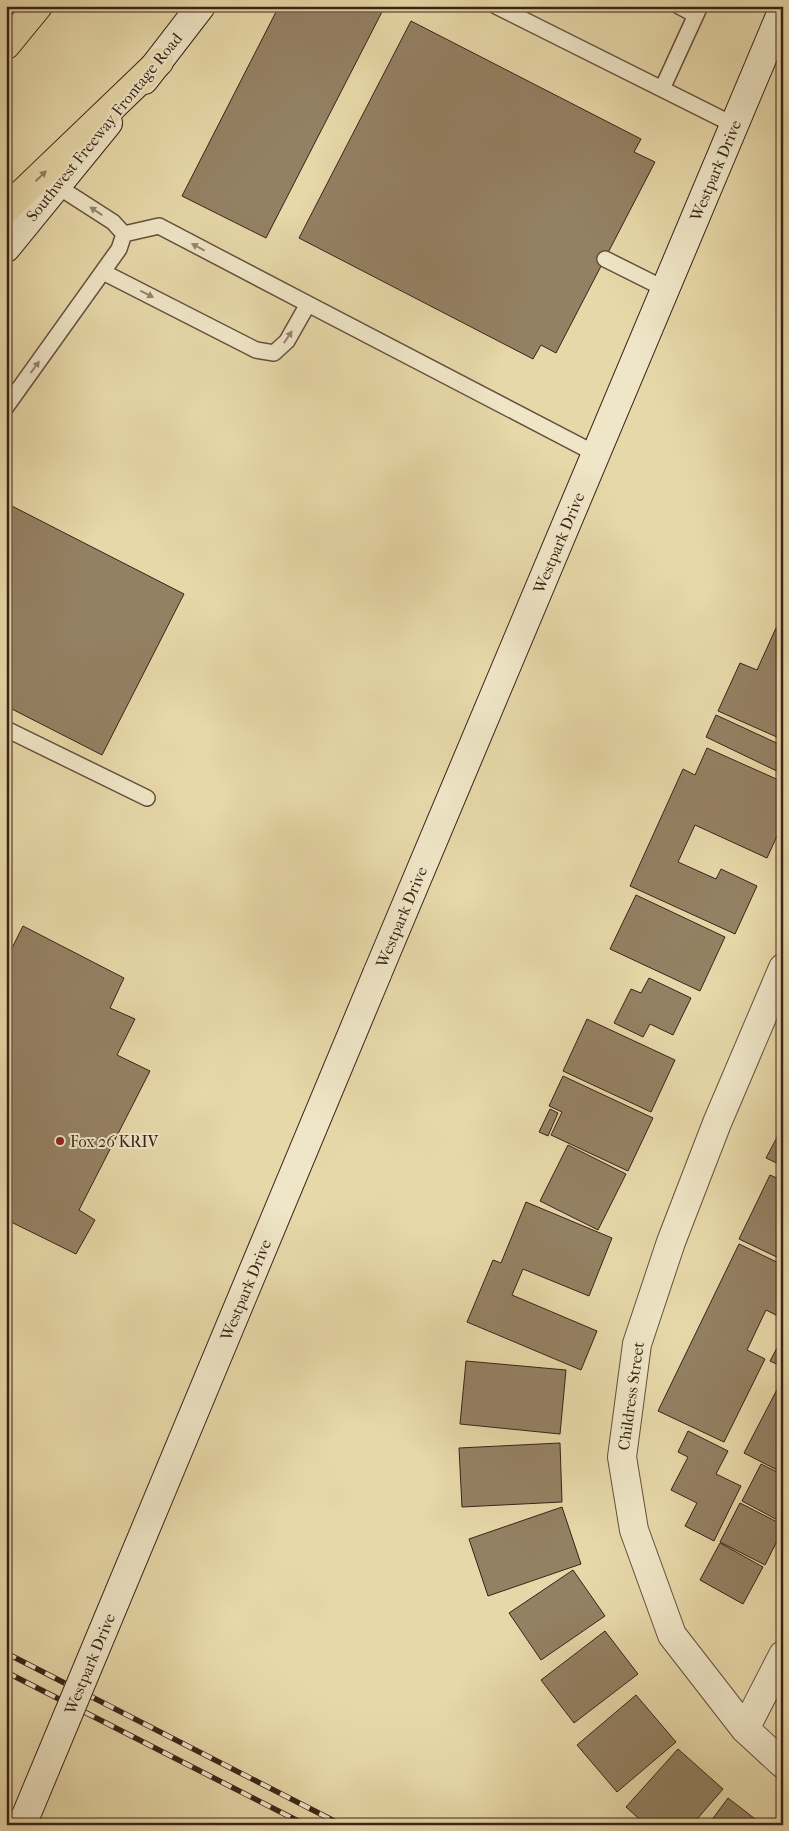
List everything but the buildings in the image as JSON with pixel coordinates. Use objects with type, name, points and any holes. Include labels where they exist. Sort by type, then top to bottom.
[{"type":"highway","points":[[6,45],[38,6]]},
{"type":"highway","points":[[6,210],[159,62]]},
{"type":"main road","name":"Southwest Freeway Frontage Road","points":[[6,248],[159,62],[201,6]]},
{"type":"main road","name":"Westpark Drive","points":[[22,1825],[783,9]]},
{"type":"main road","name":"Childress Street","points":[[783,968],[717,1123],[672,1242],[637,1344],[622,1457],[634,1530],[672,1635],[745,1728],[783,1764]]},
{"type":"main road","points":[[745,1728],[783,1655]]},
{"type":"lane","points":[[496,6],[734,125]]},
{"type":"lane","points":[[662,89],[698,11],[679,6]]},
{"type":"lane","points":[[57,186],[113,222],[124,234]]},
{"type":"lane","points":[[124,234],[159,226],[596,454]]},
{"type":"lane","points":[[6,407],[119,249],[124,234]]},
{"type":"lane","points":[[605,259],[665,289]]},
{"type":"lane","points":[[103,272],[256,350],[274,353],[287,341],[308,304]]},
{"type":"lane","points":[[6,729],[147,798]]},
{"type":"railway","points":[[6,1653],[342,1825]]},
{"type":"railway","points":[[6,1672],[306,1825]]},
{"type":"place","name":"Fox 26 KRIV","points":[[60,1141]]}]
